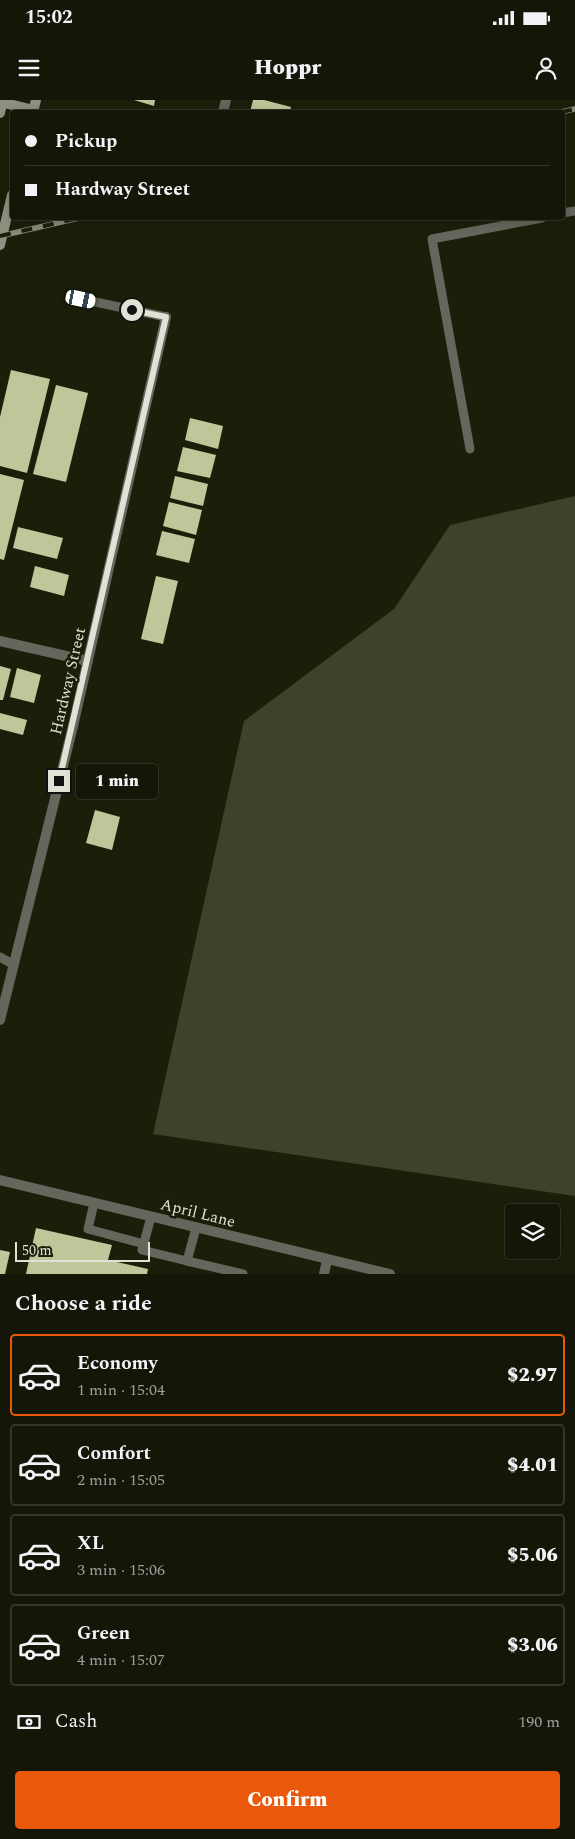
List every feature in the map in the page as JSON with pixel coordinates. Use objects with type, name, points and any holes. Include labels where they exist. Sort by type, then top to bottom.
[{"type":"main road","points":[[0,113],[2,101],[37,109]]},
{"type":"main road","points":[[0,245],[10,203]]},
{"type":"street","name":"Hardway Street","points":[[0,1020],[88,661],[166,317]]},
{"type":"street","points":[[0,641],[88,661]]},
{"type":"street","name":"April Lane","points":[[0,1180],[390,1274]]},
{"type":"street","points":[[324,1274],[327,1260]]},
{"type":"lane","points":[[470,449],[432,239],[532,220]]},
{"type":"lane","points":[[81,299],[166,317]]},
{"type":"lane","points":[[0,957],[14,965]]},
{"type":"lane","points":[[94,1203],[88,1229],[144,1244]]},
{"type":"lane","points":[[151,1217],[142,1250],[243,1274]]},
{"type":"lane","points":[[187,1261],[196,1228]]},
{"type":"green space","points":[[575,496],[575,1196],[153,1134],[244,721],[394,609],[450,525]]},
{"type":"building","points":[[134,100],[155,100],[154,106]]},
{"type":"building","points":[[253,100],[264,100],[291,107],[290,110],[250,110]]},
{"type":"building","points":[[11,370],[50,379],[27,473],[0,466],[0,417]]},
{"type":"building","points":[[56,385],[88,393],[66,482],[33,474]]},
{"type":"building","points":[[190,418],[223,426],[218,449],[185,440]]},
{"type":"building","points":[[183,447],[216,455],[210,478],[177,471]]},
{"type":"building","points":[[0,474],[24,480],[4,560],[0,559]]},
{"type":"building","points":[[175,476],[208,484],[203,506],[170,498]]},
{"type":"building","points":[[169,502],[202,510],[196,535],[163,526]]},
{"type":"building","points":[[18,527],[63,538],[57,559],[13,548]]},
{"type":"building","points":[[162,531],[195,539],[189,563],[156,555]]},
{"type":"building","points":[[35,566],[69,575],[64,596],[30,587]]},
{"type":"building","points":[[156,576],[178,581],[163,644],[141,639]]},
{"type":"building","points":[[0,666],[11,669],[3,700],[0,700]]},
{"type":"building","points":[[17,668],[41,675],[34,703],[10,697]]},
{"type":"building","points":[[0,713],[27,720],[23,735],[0,729]]},
{"type":"building","points":[[95,810],[120,817],[112,850],[86,843]]},
{"type":"building","points":[[36,1228],[112,1245],[108,1260],[148,1269],[147,1274],[26,1274]]},
{"type":"building","points":[[0,1250],[10,1252],[5,1274],[0,1274]]},
{"type":"railway","points":[[565,111],[575,109]]},
{"type":"railway","points":[[0,236],[70,220]]},
{"type":"route","points":[[59,781],[166,317],[132,310]]}]
